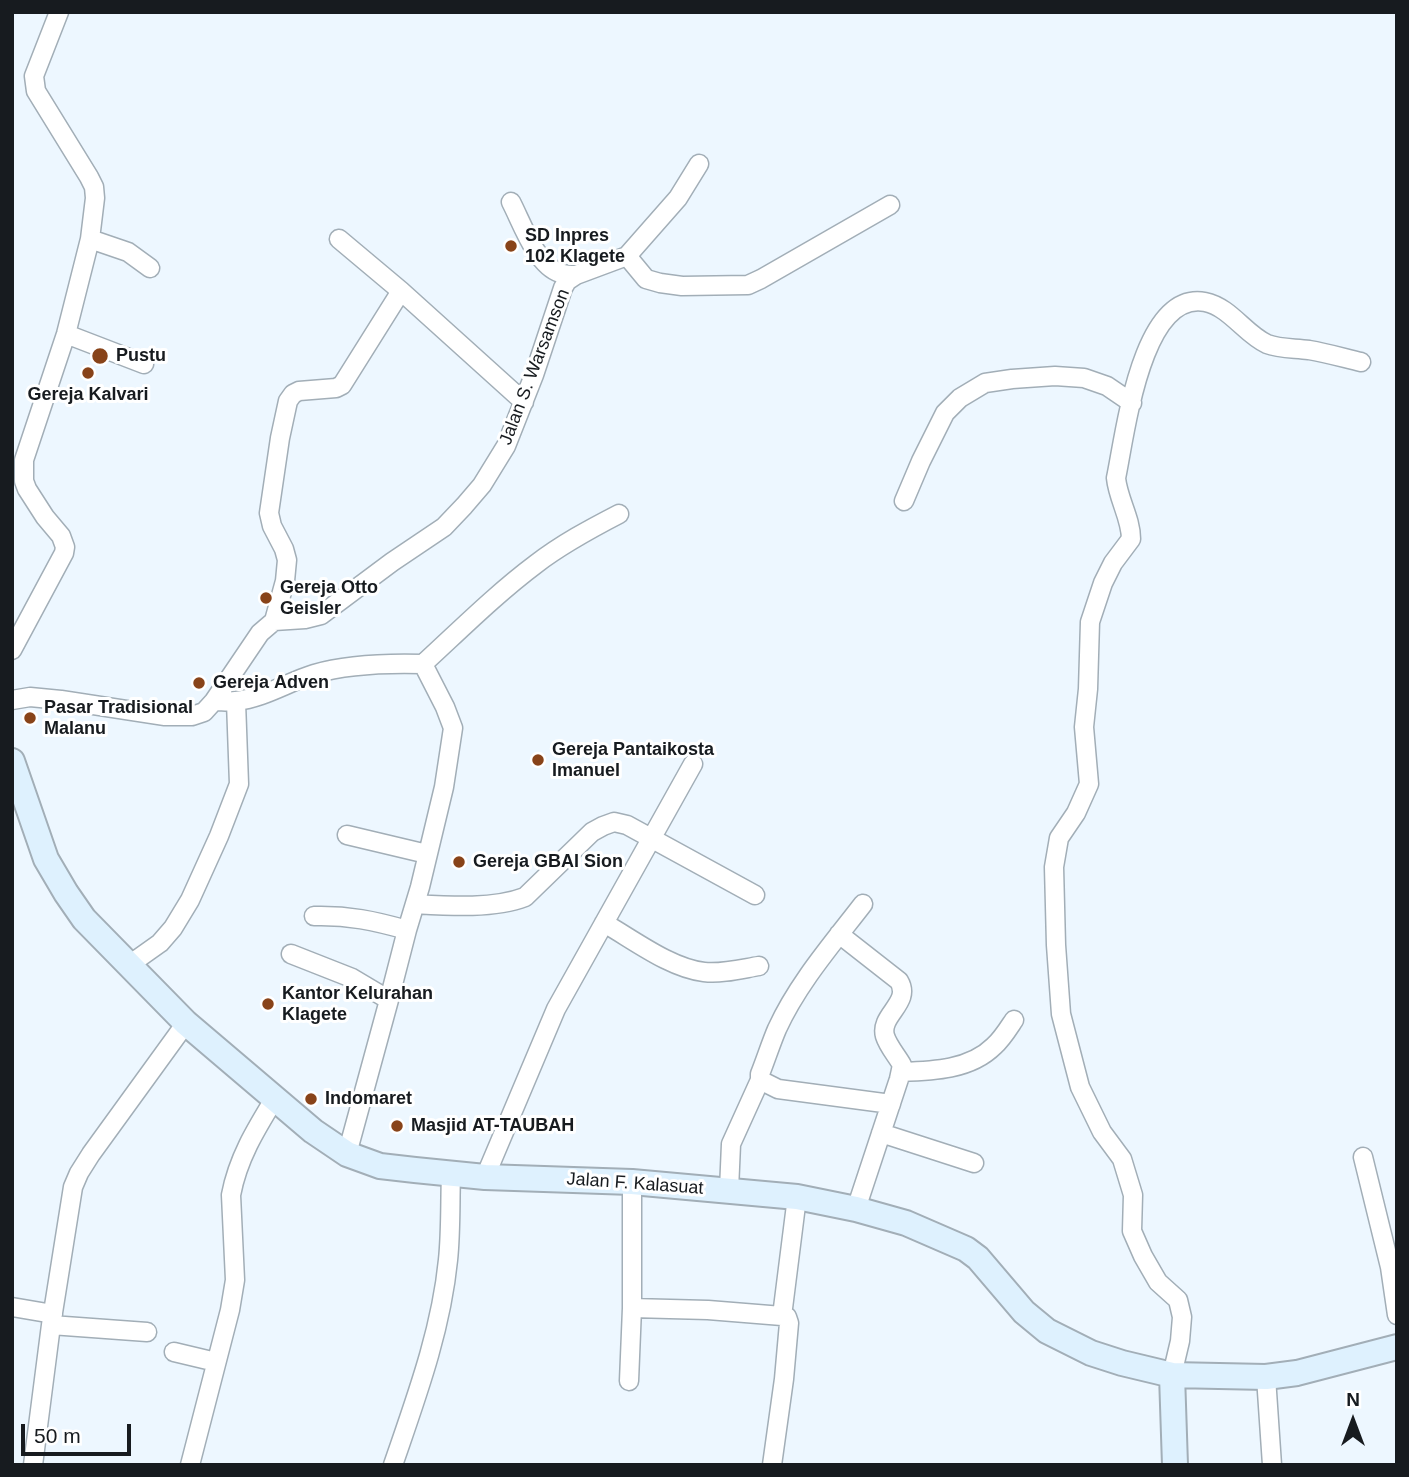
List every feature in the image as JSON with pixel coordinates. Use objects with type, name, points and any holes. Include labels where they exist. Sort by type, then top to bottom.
[{"type":"street","points":[[12,650],[64,553],[61,536],[27,489],[24,481],[24,460],[66,334],[90,239],[95,198],[94,187],[36,91],[34,76],[59,12]]},
{"type":"street","name":"Jalan S. Warsamson","points":[[274,621],[321,615],[444,527],[482,485],[506,446],[567,281],[627,256],[678,198],[699,164]]},
{"type":"street","points":[[511,202],[546,265],[561,274],[576,275]]},
{"type":"street","points":[[627,256],[646,279],[660,283],[748,285],[890,205]]},
{"type":"street","points":[[90,239],[128,253],[150,268]]},
{"type":"street","points":[[339,239],[524,402]]},
{"type":"street","points":[[12,700],[30,697],[61,700],[165,716],[192,716],[204,712],[215,701],[260,633],[274,621],[285,582],[287,560],[269,513],[288,401],[299,391],[336,388],[342,385],[401,291]]},
{"type":"street","points":[[1175,1465],[1172,1375],[1180,1341],[1182,1317],[1178,1300],[1158,1282],[1132,1231],[1133,1195],[1122,1159],[1102,1132],[1080,1087],[1061,1014],[1054,867],[1059,838],[1076,813],[1088,785],[1084,727],[1090,622],[1103,583],[1113,563],[1131,539],[1129,523],[1117,491],[1116,478],[1139,370],[1150,342],[1164,320],[1177,307],[1206,302],[1270,345],[1361,362]]},
{"type":"street","points":[[66,334],[144,364]]},
{"type":"street","points":[[904,501],[946,413],[960,398],[985,383],[1055,376],[1084,379],[1107,386],[1132,403]]},
{"type":"street","points":[[215,701],[236,702],[316,674],[394,663],[423,664],[493,599],[537,563],[578,536],[619,514]]},
{"type":"street","points":[[347,1154],[415,904],[444,787],[453,729],[423,664]]},
{"type":"street","points":[[129,965],[160,943],[173,928],[190,900],[219,836],[239,785],[236,702]]},
{"type":"street","name":"Jalan F. Kalasuat","points":[[12,761],[46,859],[84,919],[186,1023],[313,1131],[347,1154],[380,1166],[485,1177],[632,1182],[797,1197],[856,1209],[906,1223],[966,1249],[978,1258],[1024,1312],[1047,1331],[1091,1353],[1172,1375],[1266,1377],[1297,1373],[1397,1346]]},
{"type":"street","points":[[485,1177],[556,1009],[693,764]]},
{"type":"street","points":[[415,904],[472,905],[525,897],[592,832],[614,822],[627,825],[651,837],[755,895]]},
{"type":"street","points":[[347,835],[427,854]]},
{"type":"street","points":[[729,1191],[731,1144],[760,1080],[777,1029],[792,1001],[863,904]]},
{"type":"street","points":[[314,916],[363,919],[407,930]]},
{"type":"street","points":[[604,923],[680,966],[704,972],[725,972],[759,966]]},
{"type":"street","points":[[839,934],[900,981],[904,989],[884,1034],[902,1065],[901,1072],[856,1209]]},
{"type":"street","points":[[291,954],[352,978],[389,1000]]},
{"type":"street","points":[[901,1072],[928,1072],[957,1066],[977,1058],[993,1047],[1014,1020]]},
{"type":"street","points":[[33,1465],[73,1187],[108,1128],[186,1023]]},
{"type":"street","points":[[760,1080],[778,1089],[891,1104]]},
{"type":"street","points":[[190,1465],[235,1280],[233,1183],[247,1144],[275,1098]]},
{"type":"street","points":[[881,1133],[974,1163]]},
{"type":"street","points":[[1363,1157],[1393,1267],[1397,1315]]},
{"type":"street","points":[[393,1465],[431,1350],[441,1304],[448,1261],[451,1173]]},
{"type":"street","points":[[629,1381],[632,1182]]},
{"type":"street","points":[[782,1316],[797,1197]]},
{"type":"street","points":[[12,1307],[52,1319],[147,1332]]},
{"type":"street","points":[[632,1308],[708,1310],[787,1317],[789,1323],[784,1379],[772,1465]]},
{"type":"street","points":[[174,1352],[216,1362]]},
{"type":"street","points":[[1266,1377],[1272,1465]]},
{"type":"place","name":"SD Inpres 102 Klagete","points":[[511,246]]},
{"type":"place","name":"Pustu","points":[[100,356]]},
{"type":"place","name":"Gereja Kalvari","points":[[88,373]]},
{"type":"place","name":"Gereja Otto Geisler","points":[[266,598]]},
{"type":"place","name":"Gereja Adven","points":[[199,683]]},
{"type":"place","name":"Pasar Tradisional Malanu","points":[[30,718]]},
{"type":"place","name":"Gereja Pantaikosta Imanuel","points":[[538,760]]},
{"type":"place","name":"Gereja GBAI Sion","points":[[459,862]]},
{"type":"place","name":"Kantor Kelurahan Klagete","points":[[268,1004]]},
{"type":"place","name":"Indomaret","points":[[311,1099]]},
{"type":"place","name":"Masjid AT-TAUBAH","points":[[397,1126]]}]
